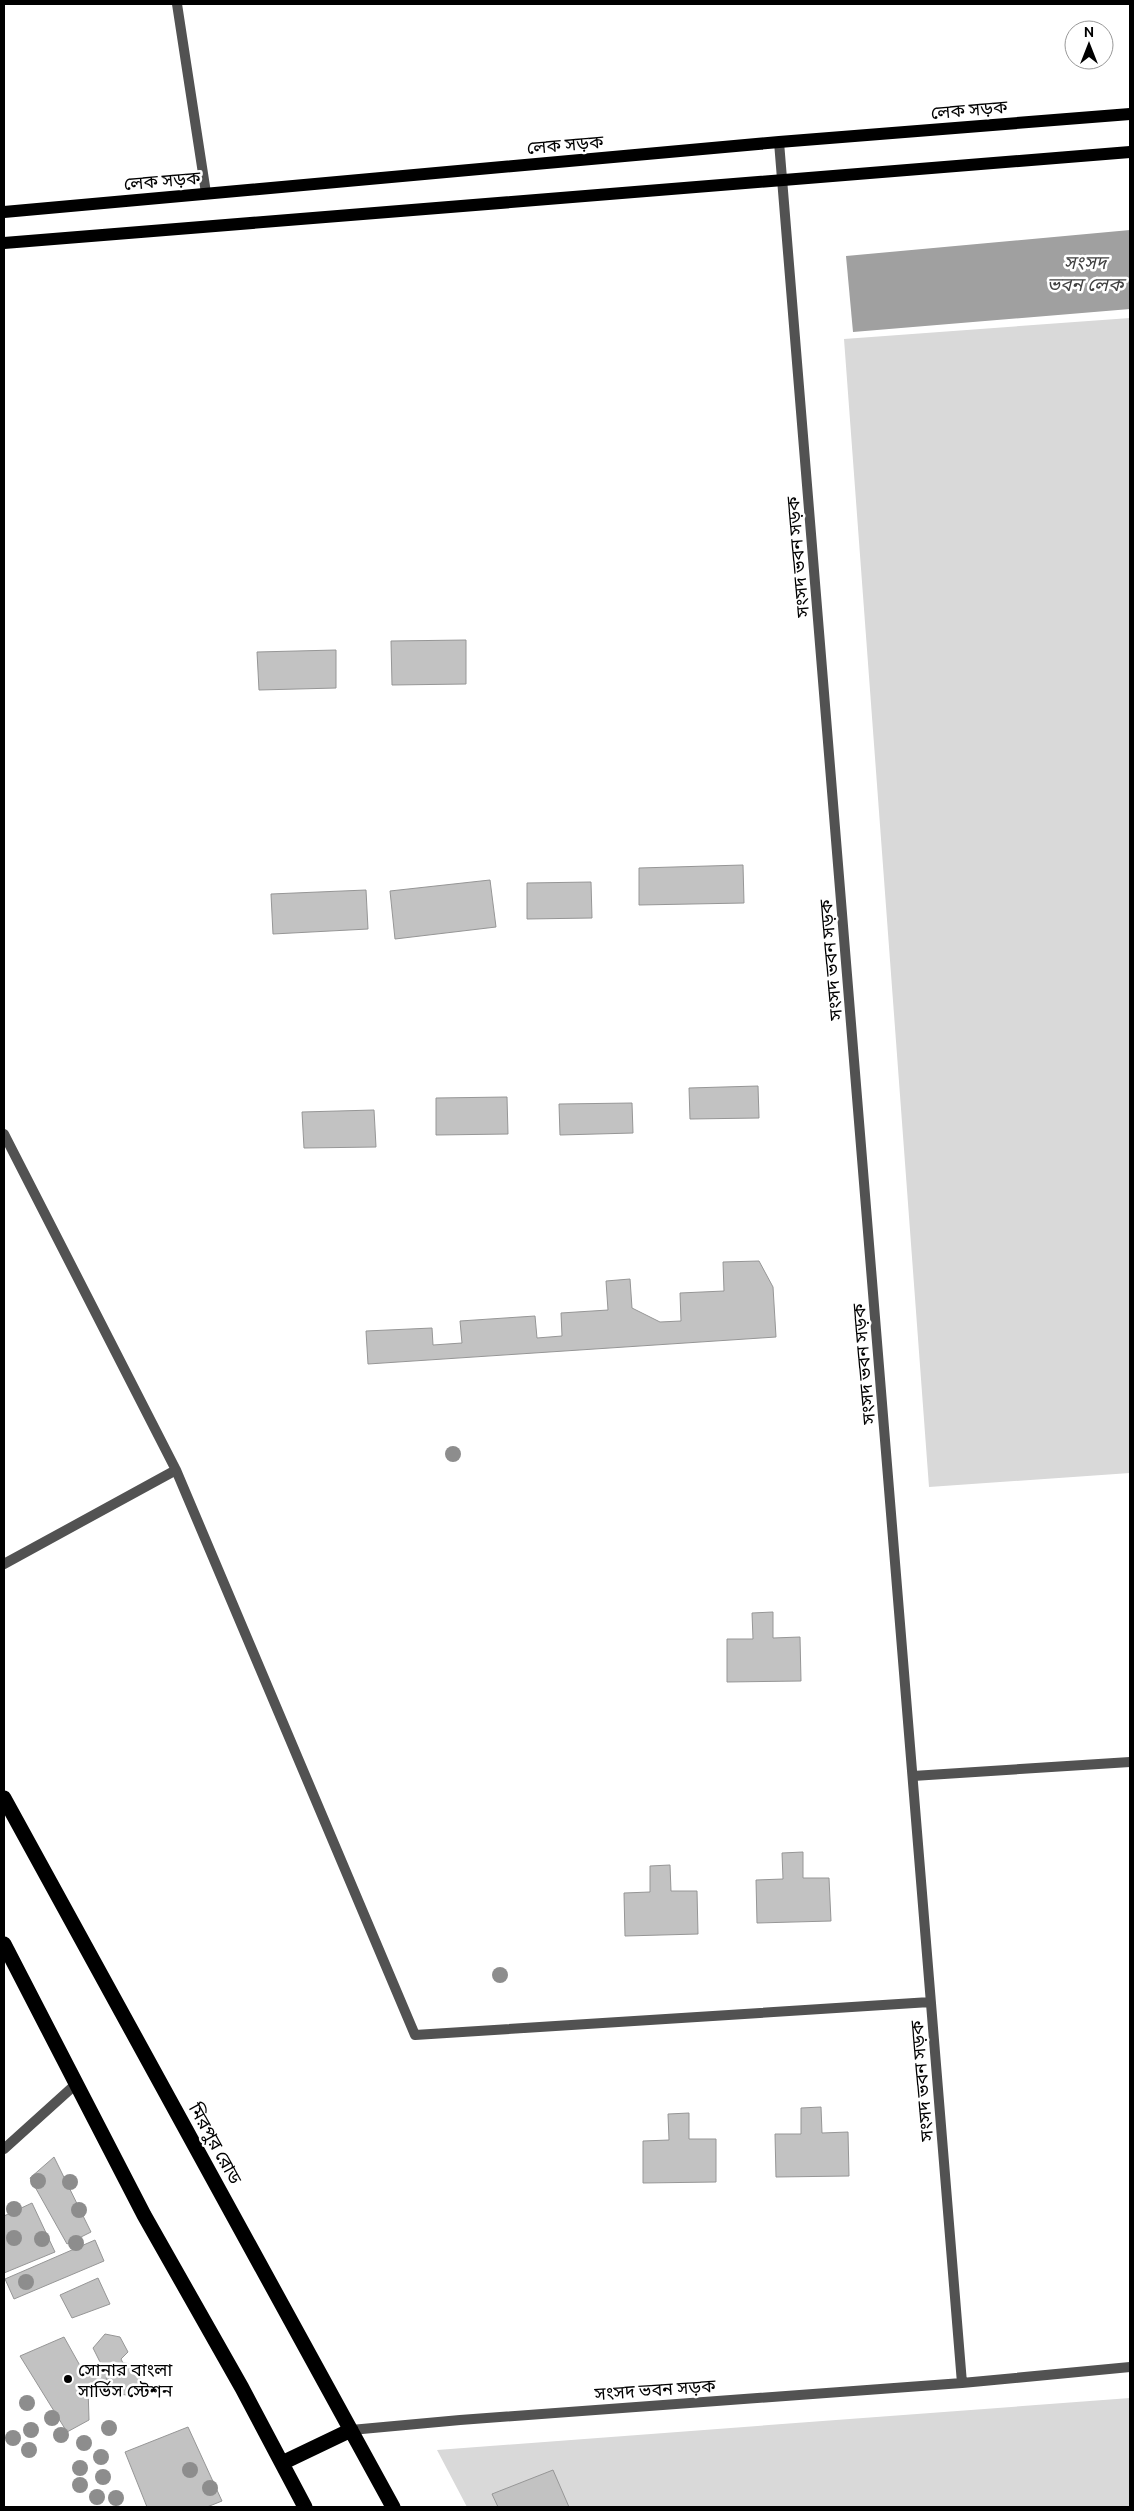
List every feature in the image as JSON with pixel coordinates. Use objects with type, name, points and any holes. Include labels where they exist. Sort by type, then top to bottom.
[{"type":"highway","name":"মিরপুর রোড","points":[[4,1798],[393,2507]]},
{"type":"highway","points":[[4,1944],[144,2215],[305,2507]]},
{"type":"highway","points":[[282,2463],[351,2430]]},
{"type":"main road","name":"লেক সড়ক","points":[[4,212],[779,142],[1130,114]]},
{"type":"main road","points":[[4,243],[1130,152]]},
{"type":"street","points":[[177,4],[206,193]]},
{"type":"street","name":"সংসদ ভবন সড়ক","points":[[779,142],[962,2383]]},
{"type":"street","points":[[4,1134],[176,1470],[415,2036],[930,2002]]},
{"type":"street","points":[[4,1564],[176,1470]]},
{"type":"street","points":[[913,1776],[1130,1762]]},
{"type":"street","points":[[4,2149],[76,2084]]},
{"type":"street","name":"সংসদ ভবন সড়ক","points":[[351,2430],[460,2420],[962,2383],[1130,2367]]},
{"type":"shaded area","points":[[1130,318],[1130,1473],[929,1487],[844,339]]},
{"type":"shaded area","points":[[1130,2398],[1130,2507],[467,2507],[437,2450]]},
{"type":"water","name":"সংসদ ভবন লেক","points":[[1130,230],[1130,309],[853,332],[846,256]]},
{"type":"building","points":[[466,640],[466,684],[392,685],[391,641]]},
{"type":"building","points":[[336,650],[336,688],[259,690],[257,652]]},
{"type":"building","points":[[743,865],[744,903],[639,905],[639,868]]},
{"type":"building","points":[[490,880],[496,927],[395,939],[390,891]]},
{"type":"building","points":[[591,882],[592,918],[527,919],[527,883]]},
{"type":"building","points":[[366,890],[368,929],[273,934],[271,894]]},
{"type":"building","points":[[758,1086],[759,1118],[690,1119],[689,1088]]},
{"type":"building","points":[[507,1097],[508,1134],[436,1135],[436,1098]]},
{"type":"building","points":[[632,1103],[633,1133],[560,1135],[559,1104]]},
{"type":"building","points":[[374,1110],[376,1147],[304,1148],[302,1112]]},
{"type":"building","points":[[759,1261],[773,1287],[776,1337],[368,1364],[366,1331],[432,1328],[433,1345],[462,1343],[460,1321],[535,1316],[537,1338],[562,1336],[561,1313],[608,1310],[606,1281],[630,1279],[632,1308],[660,1322],[681,1321],[680,1293],[724,1291],[723,1262]]},
{"type":"building","points":[[773,1612],[773,1638],[800,1637],[801,1681],[727,1682],[727,1639],[753,1639],[752,1613]]},
{"type":"building","points":[[803,1852],[803,1878],[829,1878],[831,1921],[757,1923],[756,1880],[783,1879],[782,1853]]},
{"type":"building","points":[[670,1865],[671,1891],[697,1891],[698,1934],[625,1936],[624,1893],[650,1892],[650,1866]]},
{"type":"building","points":[[821,2107],[822,2133],[848,2132],[849,2176],[776,2177],[775,2134],[801,2134],[801,2108]]},
{"type":"building","points":[[689,2113],[689,2139],[716,2139],[716,2182],[643,2183],[643,2141],[669,2140],[668,2114]]},
{"type":"building","points":[[54,2157],[91,2232],[67,2244],[30,2178]]},
{"type":"building","points":[[32,2203],[55,2252],[4,2273],[4,2216]]},
{"type":"building","points":[[95,2240],[104,2261],[14,2299],[5,2279]]},
{"type":"building","points":[[98,2278],[110,2304],[72,2318],[60,2295]]},
{"type":"building","points":[[105,2334],[120,2337],[128,2352],[121,2359],[123,2363],[134,2364],[140,2378],[139,2385],[128,2395],[116,2394],[106,2378],[114,2366],[102,2366],[93,2348]]},
{"type":"building","points":[[64,2337],[83,2371],[102,2366],[114,2366],[108,2381],[88,2388],[89,2420],[67,2432],[20,2356]]},
{"type":"building","points":[[188,2427],[222,2501],[207,2507],[147,2507],[125,2452]]},
{"type":"building","points":[[553,2470],[569,2507],[498,2507],[492,2494]]},
{"type":"place","name":"সোনার বাংলা সার্ভিস স্টেশন","points":[[68,2379]]}]
